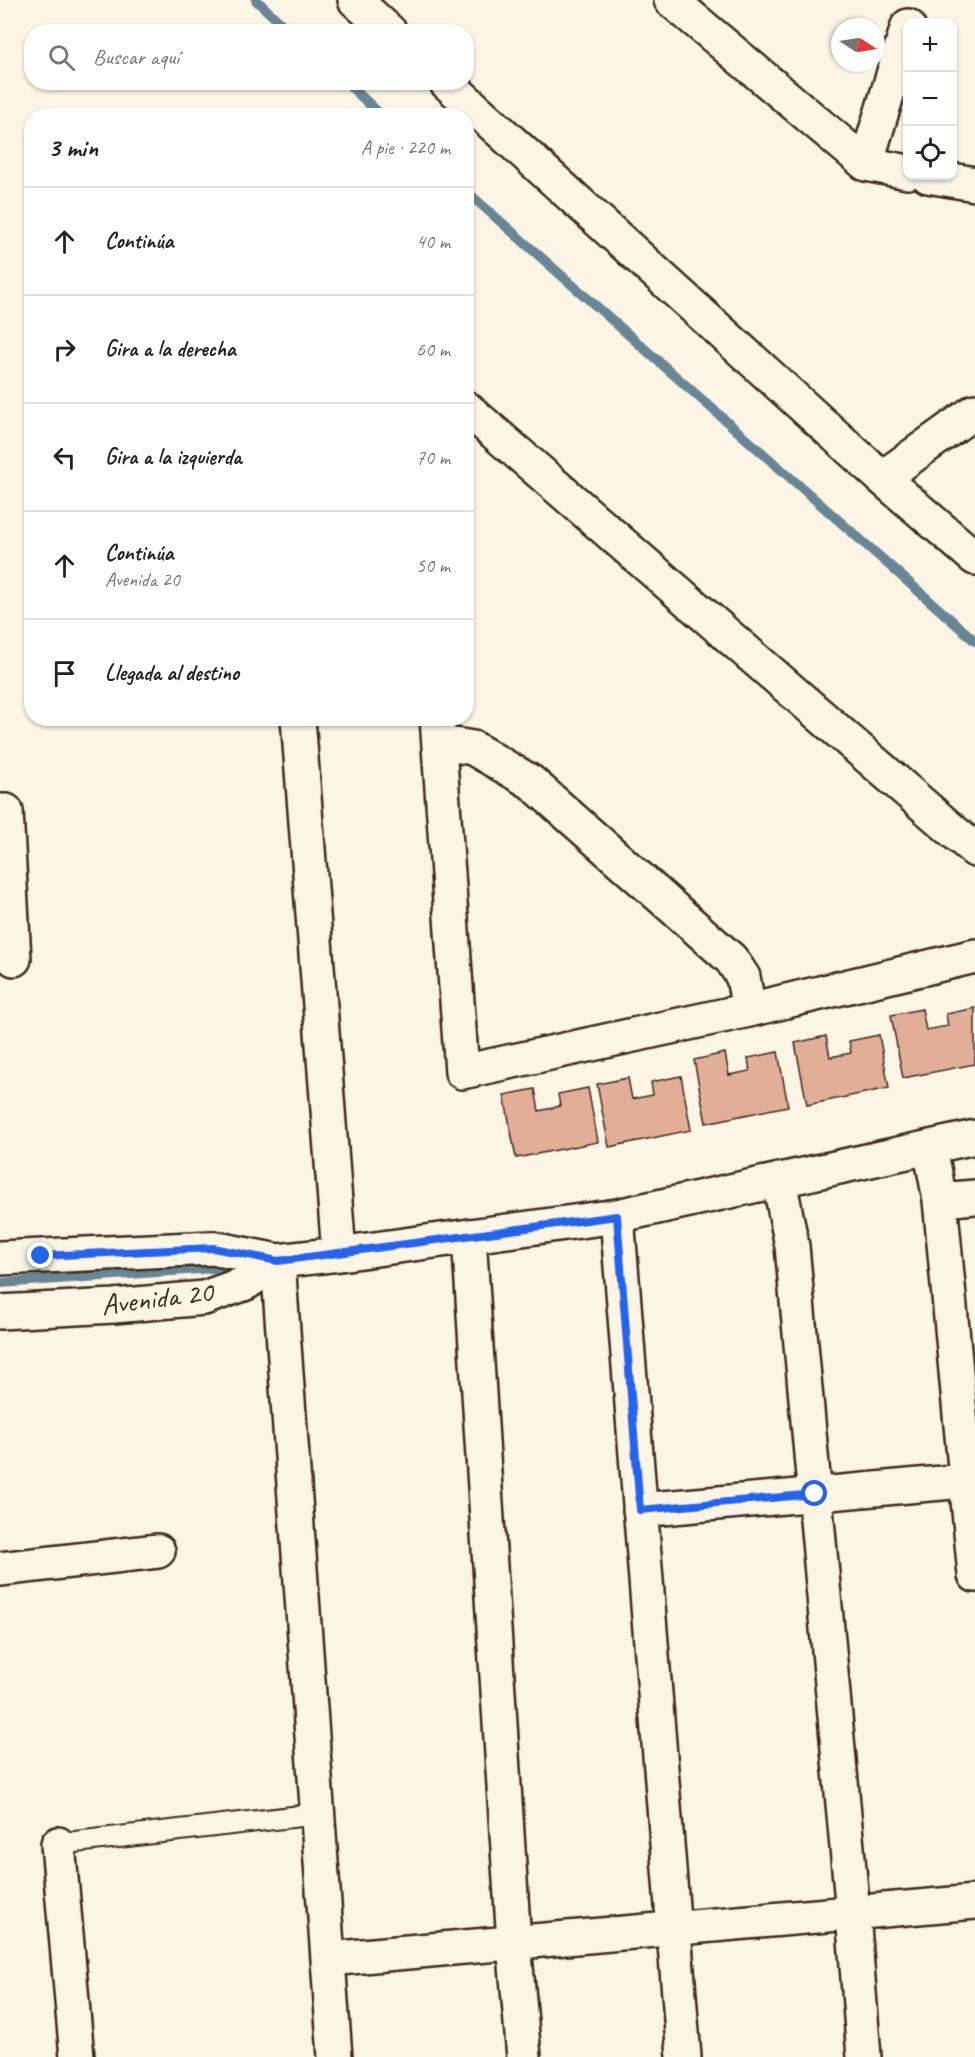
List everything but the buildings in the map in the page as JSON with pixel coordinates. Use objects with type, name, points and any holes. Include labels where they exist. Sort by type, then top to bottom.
[{"type":"street","points":[[355,0],[381,24]]},
{"type":"street","points":[[671,0],[866,164],[903,171]]},
{"type":"street","points":[[910,18],[916,0]]},
{"type":"street","points":[[866,164],[903,42]]},
{"type":"street","points":[[455,90],[882,478],[975,558]]},
{"type":"street","points":[[952,180],[975,184]]},
{"type":"street","points":[[882,478],[975,411]]},
{"type":"street","points":[[474,415],[975,850]]},
{"type":"street","points":[[299,726],[339,1254]]},
{"type":"street","points":[[438,733],[454,745],[473,748],[531,782],[731,959],[743,977],[749,1010]]},
{"type":"street","points":[[438,733],[462,1072],[749,1010],[975,956]]},
{"type":"street","points":[[0,811],[6,811],[14,959]]},
{"type":"street","points":[[335,2057],[278,1261],[617,1216],[975,1137]]},
{"type":"street","points":[[930,1147],[940,1200],[971,1480],[975,1575]]},
{"type":"street","points":[[779,1180],[792,1246],[853,1912],[864,2057]]},
{"type":"street","points":[[940,1200],[975,1197]]},
{"type":"street","points":[[617,1216],[684,2057]]},
{"type":"street","points":[[469,1236],[514,1943],[524,2057]]},
{"type":"street","name":"Avenida 20","points":[[0,1258],[213,1248],[278,1261]]},
{"type":"street","name":"Avenida 20","points":[[0,1312],[114,1306],[204,1298],[246,1283],[278,1261]]},
{"type":"street","points":[[640,1510],[971,1480]]},
{"type":"street","points":[[0,1569],[158,1551]]},
{"type":"street","points":[[58,1844],[77,2057]]},
{"type":"street","points":[[328,1959],[975,1902]]},
{"type":"lane","points":[[58,1844],[318,1814]]},
{"type":"waterway","points":[[256,0],[282,24]]},
{"type":"waterway","points":[[354,90],[374,108]]},
{"type":"waterway","points":[[474,198],[975,641]]},
{"type":"waterway","points":[[0,1283],[229,1267]]},
{"type":"route","points":[[41,1256],[213,1248],[278,1261],[617,1216],[640,1510],[815,1494]]}]
